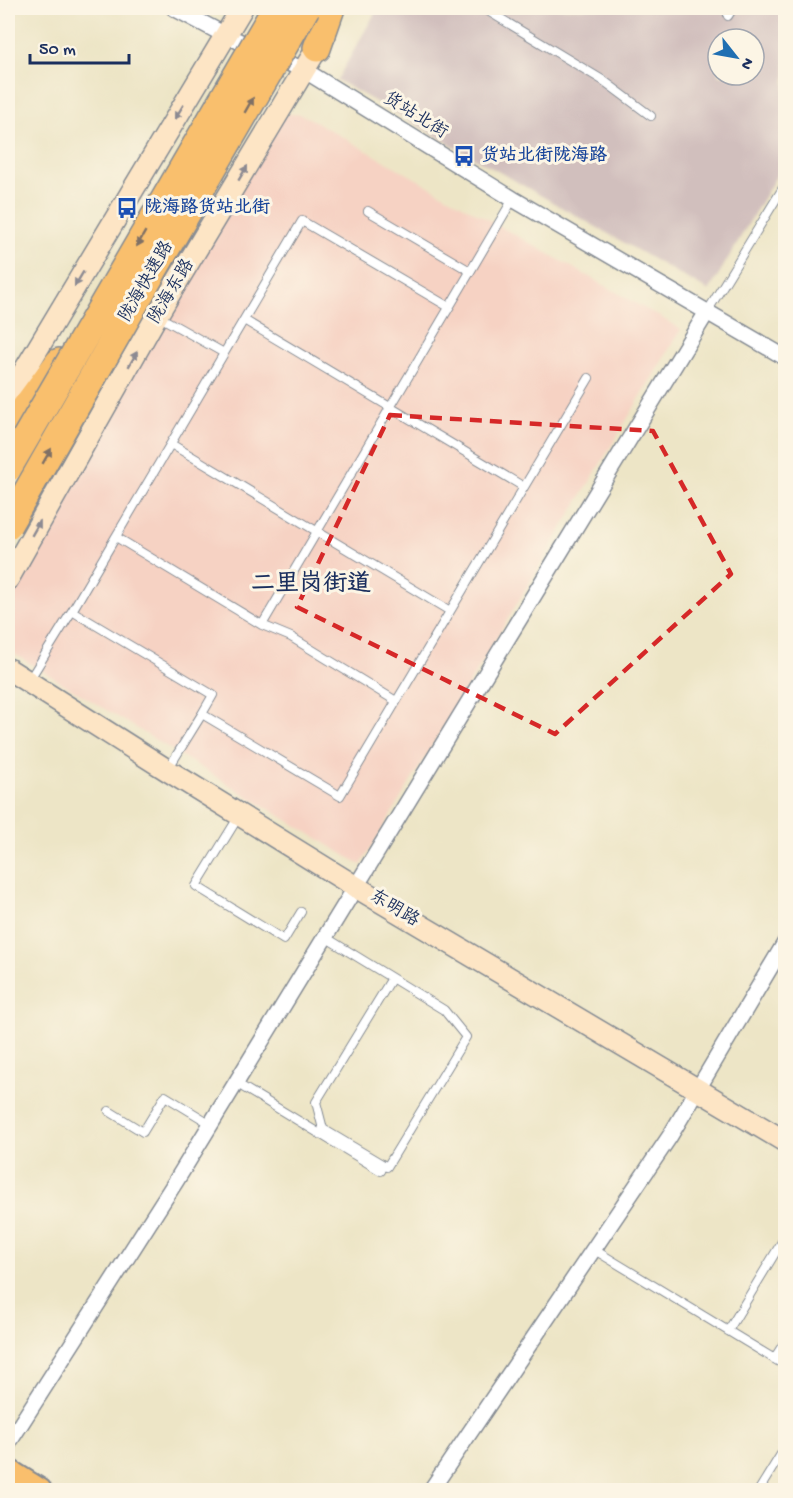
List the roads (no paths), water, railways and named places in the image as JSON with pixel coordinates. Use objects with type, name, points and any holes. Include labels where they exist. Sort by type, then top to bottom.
[{"type":"highway","name":"陇海快速路","points":[[8,468],[276,8]]},
{"type":"highway","name":"陇海快速路","points":[[8,525],[306,8]]},
{"type":"highway","points":[[311,59],[331,8]]},
{"type":"highway","points":[[8,431],[101,306]]},
{"type":"main road","points":[[8,1470],[40,1491]]},
{"type":"street","name":"货站北街","points":[[174,8],[225,35],[311,59],[513,199],[786,358]]},
{"type":"street","points":[[8,398],[242,8]]},
{"type":"street","name":"陇海东路","points":[[8,579],[157,315],[341,8]]},
{"type":"street","points":[[8,1444],[211,1124],[707,312]]},
{"type":"street","name":"东明路","points":[[8,669],[356,887],[786,1142]]},
{"type":"street","points":[[431,1491],[670,1136],[786,941]]},
{"type":"lane","points":[[483,8],[604,81],[651,116]]},
{"type":"lane","points":[[728,16],[733,8]]},
{"type":"lane","points":[[707,312],[786,183]]},
{"type":"lane","points":[[262,625],[513,199]]},
{"type":"lane","points":[[368,211],[470,271]]},
{"type":"lane","points":[[28,683],[302,221],[449,307]]},
{"type":"lane","points":[[157,315],[224,354]]},
{"type":"lane","points":[[244,320],[524,487]]},
{"type":"lane","points":[[202,714],[340,796],[590,378]]},
{"type":"lane","points":[[171,444],[450,610]]},
{"type":"lane","points":[[116,537],[262,625],[291,638],[396,701]]},
{"type":"lane","points":[[72,611],[213,695],[167,770]]},
{"type":"lane","points":[[240,815],[196,886],[284,940],[301,912]]},
{"type":"lane","points":[[325,938],[392,978],[444,1010],[466,1037],[387,1167],[323,1129],[316,1102],[392,978]]},
{"type":"lane","points":[[236,1083],[381,1171]]},
{"type":"lane","points":[[109,1111],[143,1132],[165,1096],[211,1124]]},
{"type":"lane","points":[[728,1331],[786,1235]]},
{"type":"lane","points":[[593,1249],[786,1366]]},
{"type":"lane","points":[[774,1359],[786,1340]]},
{"type":"lane","points":[[759,1491],[786,1446]]},
{"type":"place","name":"货站北街陇海路","points":[[464,156]]},
{"type":"place","name":"陇海路货站北街","points":[[127,208]]},
{"type":"district","name":"二里岗街道","points":[[311,585]]}]
